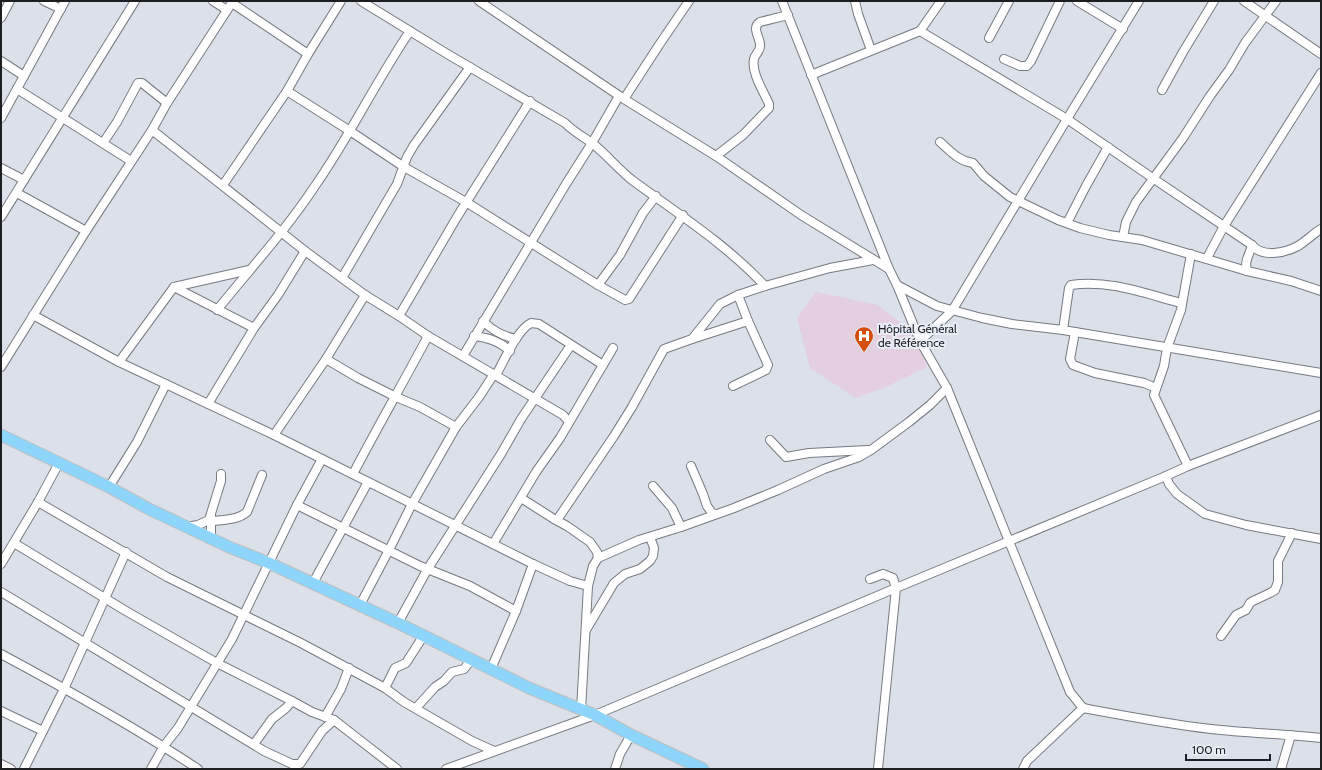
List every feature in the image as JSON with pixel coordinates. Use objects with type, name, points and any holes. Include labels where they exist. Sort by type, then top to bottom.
[{"type":"main road","points":[[1,435],[109,487],[149,509],[211,539],[313,583],[424,635],[529,688],[595,715],[631,735],[703,769]]},
{"type":"street","points":[[44,1],[61,9]]},
{"type":"street","points":[[1,118],[66,1]]},
{"type":"street","points":[[1,216],[64,118],[135,1]]},
{"type":"street","points":[[213,1],[231,5],[308,54]]},
{"type":"street","points":[[223,185],[287,91],[341,1]]},
{"type":"street","points":[[361,1],[565,123],[575,133],[592,143],[632,179],[683,215],[749,268],[765,286]]},
{"type":"street","points":[[479,1],[622,97],[716,156],[801,215],[872,260],[889,269]]},
{"type":"street","points":[[463,356],[592,143],[689,1]]},
{"type":"street","points":[[782,1],[889,269],[920,341],[947,388],[1070,692],[1083,708],[1160,723],[1321,738]]},
{"type":"street","points":[[856,1],[858,14],[871,50]]},
{"type":"street","points":[[811,75],[920,30],[941,1]]},
{"type":"street","points":[[1004,59],[1020,66],[1026,66],[1060,1]]},
{"type":"street","points":[[1076,1],[1123,29]]},
{"type":"street","points":[[920,341],[952,311],[1067,119],[1140,1]]},
{"type":"street","points":[[1162,90],[1214,1]]},
{"type":"street","points":[[1244,1],[1321,54]]},
{"type":"street","points":[[1123,237],[1126,222],[1136,202],[1154,179],[1229,70],[1245,43],[1276,1]]},
{"type":"street","points":[[989,38],[1006,2]]},
{"type":"street","points":[[1,18],[6,4]]},
{"type":"street","points":[[1,367],[86,230],[152,130],[167,103],[231,5]]},
{"type":"street","points":[[716,156],[743,135],[768,108],[768,101],[754,71],[754,59],[760,50],[756,27],[760,22],[788,15]]},
{"type":"street","points":[[217,310],[281,232],[315,187],[410,30]]},
{"type":"street","points":[[920,30],[1067,119],[1252,245],[1255,249],[1263,253],[1292,249],[1321,229]]},
{"type":"street","points":[[1,61],[24,76]]},
{"type":"street","points":[[342,278],[397,184],[407,157],[414,145],[470,67]]},
{"type":"street","points":[[1207,258],[1224,226],[1321,73]]},
{"type":"street","points":[[103,143],[117,122],[138,83],[142,83],[167,103]]},
{"type":"street","points":[[17,89],[131,161]]},
{"type":"street","points":[[287,91],[404,167],[466,202],[598,285],[625,300],[629,299],[683,215]]},
{"type":"street","points":[[399,316],[466,202],[530,101]]},
{"type":"street","points":[[152,130],[305,251],[365,295],[428,336],[563,415],[569,422]]},
{"type":"street","points":[[940,142],[961,160],[973,163],[984,176],[1010,197],[1067,223],[1096,233],[1142,240],[1247,271],[1291,281],[1321,291]]},
{"type":"street","points":[[1067,223],[1108,147]]},
{"type":"street","points":[[1,168],[24,180]]},
{"type":"street","points":[[17,193],[86,230]]},
{"type":"street","points":[[598,285],[620,255],[643,213],[656,196]]},
{"type":"street","points":[[1247,271],[1246,261],[1252,245]]},
{"type":"street","points":[[208,404],[254,328],[278,294],[305,251]]},
{"type":"street","points":[[1188,466],[1156,402],[1154,395],[1164,366],[1167,348],[1182,304],[1191,254]]},
{"type":"street","points":[[692,339],[720,304],[738,295],[830,268],[872,260]]},
{"type":"street","points":[[120,362],[174,287],[249,270]]},
{"type":"street","points":[[897,285],[937,306],[952,311],[1012,324],[1063,330],[1321,373]]},
{"type":"street","points":[[1063,330],[1069,288],[1071,285],[1101,285],[1128,289],[1182,304]]},
{"type":"street","points":[[174,287],[254,328]]},
{"type":"street","points":[[274,435],[326,359],[365,295]]},
{"type":"street","points":[[733,386],[766,370],[768,365],[738,295]]},
{"type":"street","points":[[33,315],[120,362],[274,435],[533,564],[570,581],[588,586]]},
{"type":"street","points":[[483,321],[492,330],[506,337],[516,339]]},
{"type":"street","points":[[557,520],[614,436],[664,349],[672,345],[748,321]]},
{"type":"street","points":[[360,605],[412,504],[456,427],[495,375],[516,339],[526,326],[531,323],[539,324],[603,365]]},
{"type":"street","points":[[1075,332],[1070,359],[1070,362],[1073,365],[1095,373],[1144,383],[1156,388]]},
{"type":"street","points":[[353,474],[428,336]]},
{"type":"street","points":[[474,336],[490,338],[503,344],[510,351]]},
{"type":"street","points":[[398,623],[454,525],[501,454],[521,419],[571,345]]},
{"type":"street","points":[[493,544],[536,472],[560,438],[613,348]]},
{"type":"street","points":[[326,359],[358,378],[420,407],[456,427]]},
{"type":"street","points":[[109,487],[137,442],[166,384]]},
{"type":"street","points":[[581,710],[588,586],[593,566],[598,558],[615,549],[716,514],[778,490],[806,476],[859,457],[871,450],[930,405],[947,388]]},
{"type":"street","points":[[446,769],[595,715],[1188,466],[1320,416]]},
{"type":"street","points":[[770,440],[786,457],[809,453],[871,450]]},
{"type":"street","points":[[151,769],[164,746],[178,728],[232,639],[297,505],[322,459]]},
{"type":"street","points":[[1,564],[38,502],[59,463]]},
{"type":"street","points":[[691,466],[707,506],[712,513],[716,514]]},
{"type":"street","points":[[211,539],[211,518],[221,482],[221,474]]},
{"type":"street","points":[[186,527],[198,525],[211,518],[242,516],[247,512],[262,475]]},
{"type":"street","points":[[1166,476],[1169,484],[1177,494],[1205,514],[1321,539]]},
{"type":"street","points":[[313,583],[368,482]]},
{"type":"street","points":[[653,486],[672,508],[681,527]]},
{"type":"street","points":[[521,498],[590,542],[597,552],[598,558]]},
{"type":"street","points":[[38,502],[167,577],[349,668],[386,688],[404,702],[472,741],[494,751]]},
{"type":"street","points":[[297,505],[427,570],[470,586],[516,611]]},
{"type":"street","points":[[1221,636],[1236,615],[1246,610],[1250,603],[1275,590],[1278,582],[1278,560],[1292,533]]},
{"type":"street","points":[[586,630],[614,583],[625,574],[640,569],[650,561],[653,556],[654,548],[650,537]]},
{"type":"street","points":[[14,543],[217,663],[312,712],[334,720],[397,769]]},
{"type":"street","points":[[24,769],[64,689],[126,552]]},
{"type":"street","points":[[491,669],[516,611],[533,564]]},
{"type":"street","points":[[870,579],[883,574],[893,578],[896,588],[878,769]]},
{"type":"street","points":[[1,592],[264,751],[289,763],[297,765],[300,764],[322,731],[334,720]]},
{"type":"street","points":[[386,688],[395,668],[406,663],[424,635]]},
{"type":"street","points":[[1,654],[164,746],[198,769]]},
{"type":"street","points":[[416,708],[435,687],[444,681],[454,671],[464,669],[471,660]]},
{"type":"street","points":[[325,717],[342,689],[349,668]]},
{"type":"street","points":[[254,744],[272,719],[292,701]]},
{"type":"street","points":[[1023,769],[1027,761],[1083,708]]},
{"type":"street","points":[[1,711],[43,730]]},
{"type":"street","points":[[615,769],[620,754],[631,735]]},
{"type":"street","points":[[1281,769],[1291,735]]},
{"type":"street","points":[[1,764],[11,769]]},
{"type":"shaded area","name":"Hôpital Général de Référence","points":[[816,292],[878,305],[909,329],[917,340],[927,367],[888,386],[856,398],[810,368],[797,318]]},
{"type":"place","name":"Hôpital Général de Référence","points":[[864,353]]}]
